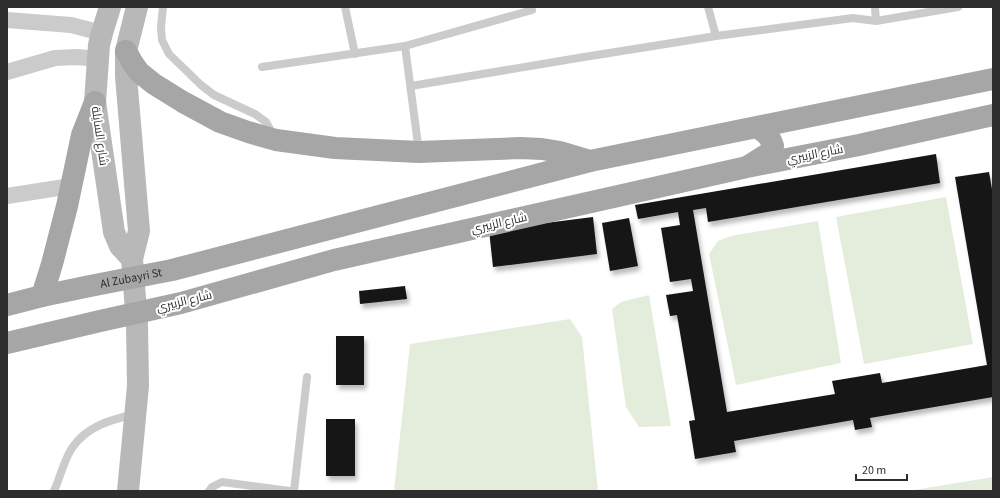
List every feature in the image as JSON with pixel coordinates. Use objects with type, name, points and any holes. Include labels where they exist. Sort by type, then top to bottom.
[{"type":"main road","name":"شارع السايلة","points":[[110,7],[102,33],[98,59],[95,102],[114,232],[120,246],[132,260]]},
{"type":"main road","points":[[128,491],[138,386],[137,324],[132,260],[139,231],[126,76],[126,51],[137,7]]},
{"type":"main road","points":[[126,51],[139,72],[154,84],[183,102],[220,122],[276,140],[336,148],[419,152],[520,148],[542,149],[560,152],[590,161],[993,80]]},
{"type":"main road","points":[[7,305],[42,296],[52,264],[72,186],[82,135],[95,102],[112,107],[116,113],[123,174],[127,192],[138,211]]},
{"type":"main road","name":"شارع الزبيري","points":[[7,343],[181,303],[334,260],[747,167],[859,145],[993,115]]},
{"type":"main road","points":[[747,167],[769,153],[773,146],[771,139],[766,133],[758,128]]},
{"type":"main road","name":"Al Zubayri St","points":[[42,296],[172,270],[590,161]]},
{"type":"street","points":[[7,20],[71,24],[102,33]]},
{"type":"street","points":[[7,72],[55,58],[77,57],[98,59]]},
{"type":"street","points":[[7,196],[72,186]]},
{"type":"lane","points":[[163,7],[161,26],[162,40],[169,54],[201,85],[214,95],[255,114],[266,122],[276,140]]},
{"type":"lane","points":[[345,7],[355,54]]},
{"type":"lane","points":[[262,67],[405,46],[532,10],[531,7]]},
{"type":"lane","points":[[708,7],[716,36]]},
{"type":"lane","points":[[875,7],[876,21]]},
{"type":"lane","points":[[411,86],[716,36],[853,18],[876,21],[958,7]]},
{"type":"lane","points":[[405,46],[419,152]]},
{"type":"lane","points":[[294,491],[307,377]]},
{"type":"lane","points":[[54,491],[72,449],[86,433],[99,424],[136,414]]},
{"type":"lane","points":[[209,491],[212,487],[222,482],[290,491]]},
{"type":"green space","points":[[946,197],[973,344],[864,364],[836,217]]},
{"type":"green space","points":[[818,221],[841,363],[736,385],[709,254],[718,241],[731,236]]},
{"type":"green space","points":[[649,295],[671,426],[639,427],[626,407],[612,309],[621,302]]},
{"type":"green space","points":[[570,319],[582,337],[598,491],[394,491],[410,344]]},
{"type":"green space","points":[[993,477],[993,491],[908,491]]},
{"type":"building","points":[[936,154],[940,183],[708,222],[706,208],[693,210],[727,412],[835,394],[832,381],[880,373],[882,383],[987,365],[955,177],[989,172],[993,195],[993,397],[870,418],[872,427],[855,430],[853,420],[734,441],[736,452],[695,459],[689,421],[695,420],[677,315],[670,316],[666,295],[693,291],[691,279],[670,282],[661,228],[680,225],[678,212],[638,219],[635,205]]},
{"type":"building","points":[[593,217],[597,254],[493,267],[489,230]]},
{"type":"building","points":[[629,218],[638,266],[610,271],[602,223]]},
{"type":"building","points":[[405,286],[407,299],[360,304],[359,291]]},
{"type":"building","points":[[336,336],[364,336],[364,385],[336,385]]},
{"type":"building","points":[[326,419],[355,419],[355,476],[326,476]]}]
